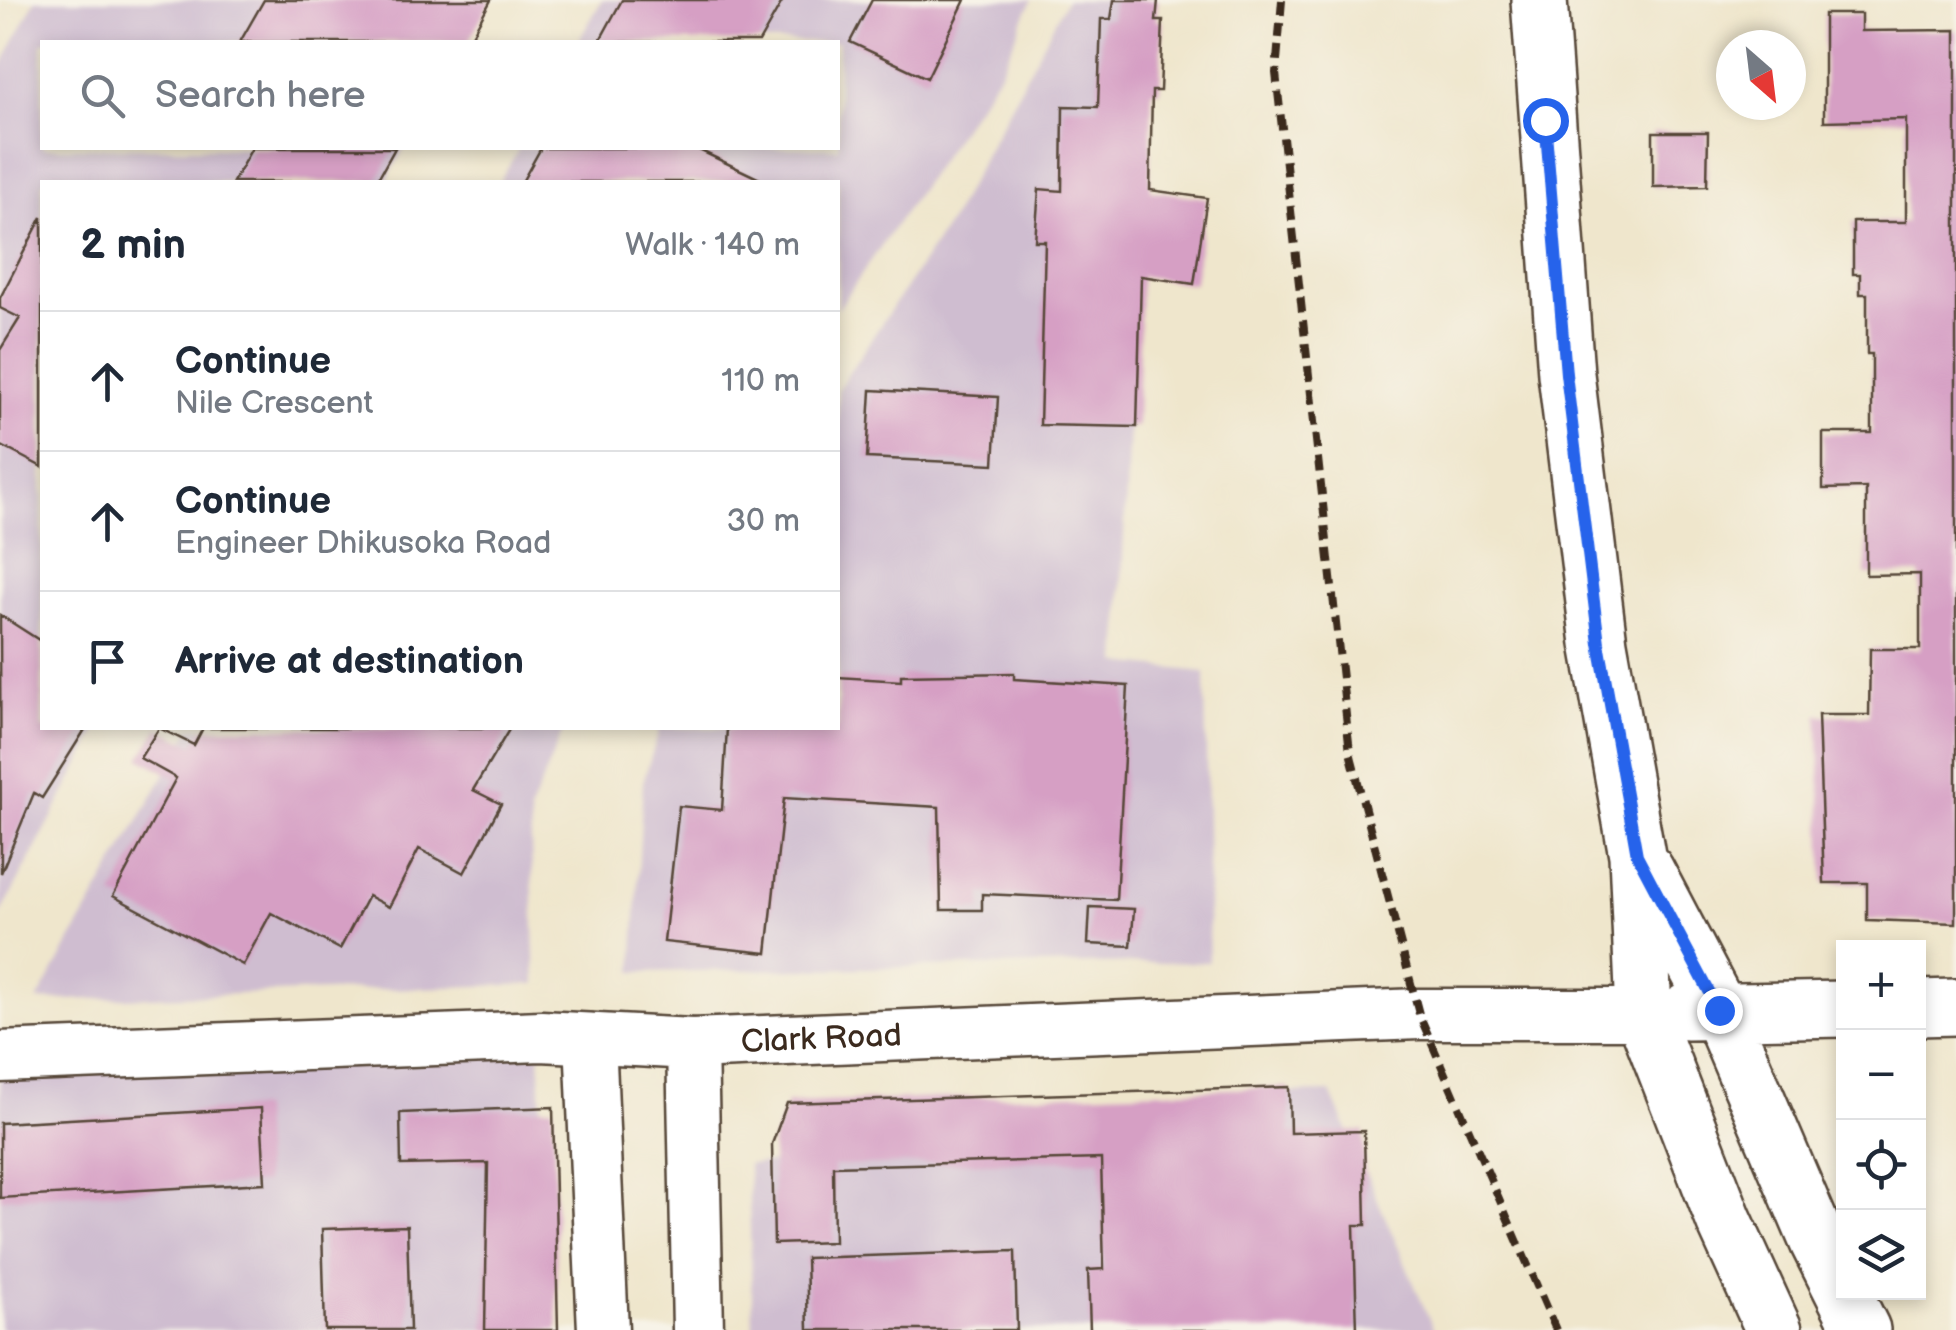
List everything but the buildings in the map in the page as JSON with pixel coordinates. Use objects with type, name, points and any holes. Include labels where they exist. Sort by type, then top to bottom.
[{"type":"street","points":[[1538,0],[1566,374],[1599,643],[1637,855],[1644,1014],[1724,1220],[1774,1330]]},
{"type":"street","points":[[1637,855],[1719,1010],[1818,1242],[1862,1330]]},
{"type":"street","points":[[1926,1008],[1956,1007]]},
{"type":"street","points":[[1644,1014],[1836,1008]]},
{"type":"street","name":"Clark Road","points":[[0,1056],[541,1036],[692,1044],[1419,1014],[1644,1014]]},
{"type":"street","points":[[590,1039],[603,1330]]},
{"type":"street","points":[[692,1044],[698,1330]]},
{"type":"shaded area","points":[[35,0],[482,0],[461,40],[40,40],[40,150],[403,150],[387,180],[40,180],[40,730],[98,730],[0,916],[0,69]]},
{"type":"shaded area","points":[[602,0],[1032,0],[1000,72],[840,306],[840,180],[500,180],[518,150],[840,150],[840,40],[579,40]]},
{"type":"shaded area","points":[[1066,0],[1149,0],[1118,663],[1205,672],[1209,962],[633,972],[643,782],[659,730],[840,730],[840,386],[951,219]]},
{"type":"shaded area","points":[[190,730],[563,730],[530,810],[536,984],[37,1001]]},
{"type":"shaded area","points":[[540,1047],[547,1330],[0,1330],[0,1066]]},
{"type":"shaded area","points":[[1331,1092],[1434,1330],[753,1330],[748,1164],[1240,1145],[1236,1094]]},
{"type":"railway","points":[[1282,0],[1276,73],[1350,752],[1419,1014],[1556,1330]]},
{"type":"route","points":[[1545,120],[1566,374],[1599,643],[1637,855],[1719,1010]]}]
